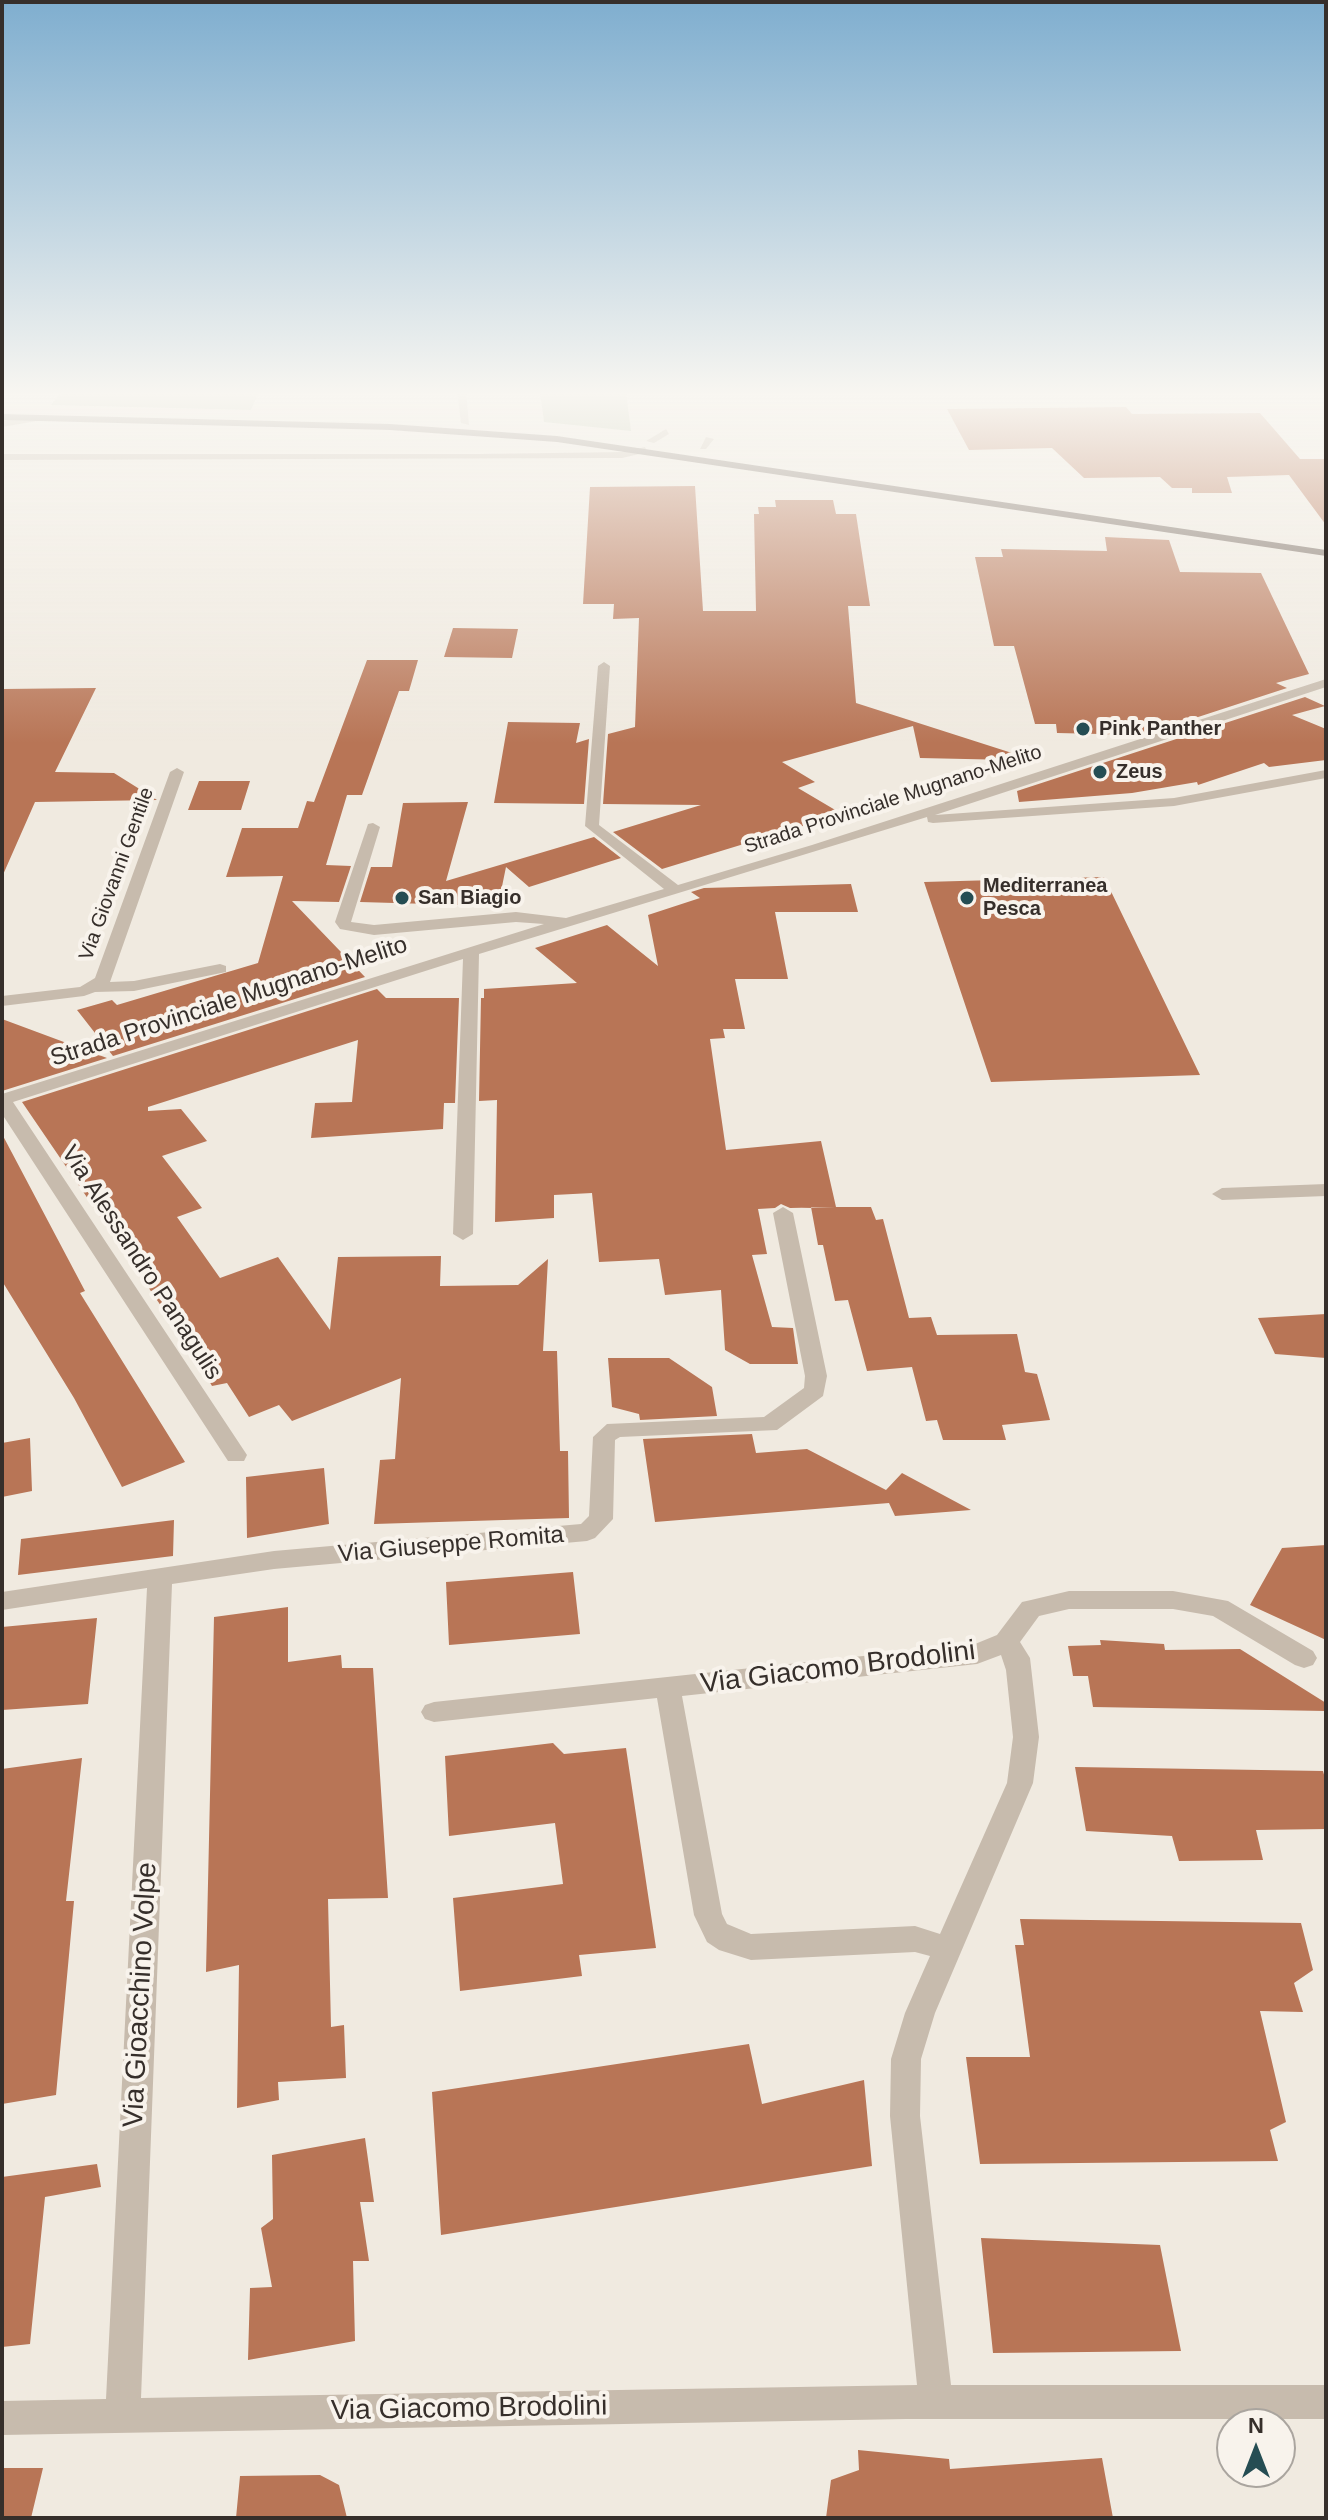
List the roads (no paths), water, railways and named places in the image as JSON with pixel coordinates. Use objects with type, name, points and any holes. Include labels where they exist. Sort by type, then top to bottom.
[{"type":"main road","points":[[1045,509],[1326,553]]},
{"type":"main road","points":[[1121,509],[1326,541]]},
{"type":"street","points":[[604,666],[592,826],[675,890]]},
{"type":"street","name":"Strada Provinciale Mugnano-Melito","points":[[2,1100],[471,951],[900,821],[1326,683]]},
{"type":"street","name":"Via Giovanni Gentile","points":[[95,987],[102,981],[177,772]]},
{"type":"street","points":[[900,821],[1174,802],[1326,774]]},
{"type":"street","points":[[373,827],[343,922],[346,926],[374,930],[516,917],[566,922]]},
{"type":"street","points":[[463,1234],[471,951]]},
{"type":"street","name":"Via Giovanni Gentile","points":[[2,1001],[95,987],[134,986],[220,969]]},
{"type":"street","name":"Via Alessandro Panagulis","points":[[2,1100],[236,1455]]},
{"type":"street","points":[[1222,1194],[1326,1190]]},
{"type":"street","name":"Via Giuseppe Romita","points":[[2,1601],[274,1560],[587,1532],[601,1519],[604,1437],[615,1429],[759,1427],[777,1421],[812,1395],[816,1383],[783,1213]]},
{"type":"street","name":"Via Gioacchino Volpe","points":[[123,2414],[160,1577]]},
{"type":"street","name":"Via Giacomo Brodolini","points":[[434,1712],[966,1656],[995,1649],[1006,1642],[1031,1609],[1052,1603],[1173,1600],[1219,1608],[1304,1658]]},
{"type":"street","name":"Via Giacomo Brodolini","points":[[936,2402],[905,2116],[906,2059],[920,2013],[1015,1800],[1026,1760],[1017,1658],[1006,1642]]},
{"type":"street","name":"Via Giacomo Brodolini","points":[[668,1687],[708,1915],[717,1933],[729,1941],[751,1947],[915,1939],[949,1949]]},
{"type":"street","name":"Via Giacomo Brodolini","points":[[2,2418],[936,2402],[1326,2402]]},
{"type":"place","name":"Pink Panther","points":[[1083,729]]},
{"type":"place","name":"Zeus","points":[[1100,772]]},
{"type":"place","name":"San Biagio","points":[[402,898]]},
{"type":"place","name":"Mediterranea Pesca","points":[[967,898]]}]
